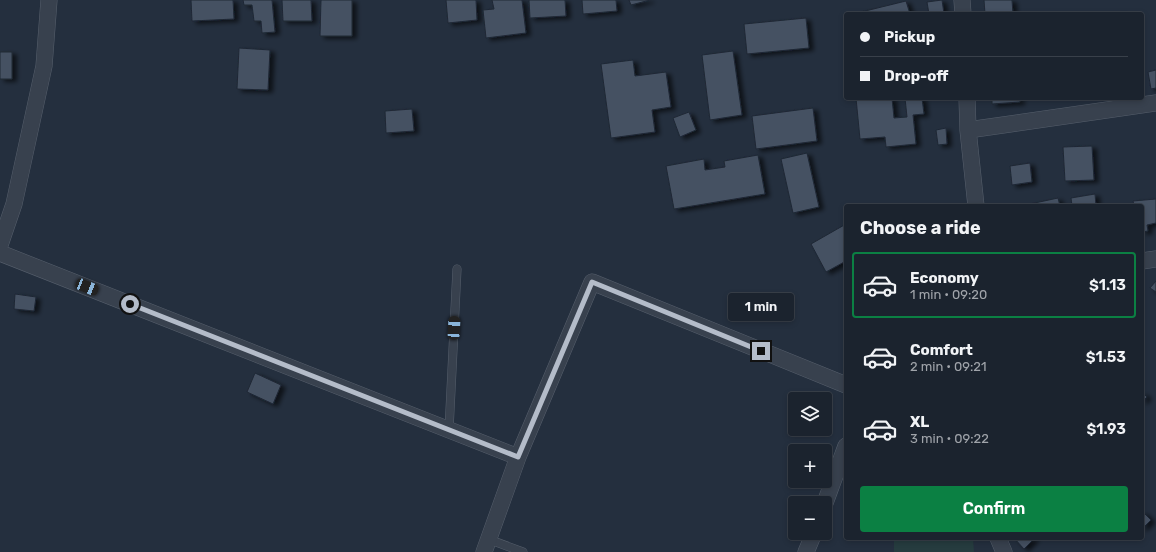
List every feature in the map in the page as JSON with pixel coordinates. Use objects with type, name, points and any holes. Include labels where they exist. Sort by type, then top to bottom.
[{"type":"street","points":[[0,245],[14,204],[44,66],[49,0]]},
{"type":"street","points":[[962,0],[963,12]]},
{"type":"street","points":[[967,100],[968,130],[976,204]]},
{"type":"street","points":[[968,130],[1156,103]]},
{"type":"street","points":[[0,253],[518,457]]},
{"type":"street","points":[[1144,261],[1156,259]]},
{"type":"street","points":[[486,546],[518,457],[592,282],[844,384]]},
{"type":"street","points":[[828,496],[844,451]]},
{"type":"street","points":[[806,552],[811,540]]},
{"type":"street","points":[[999,540],[1004,552]]},
{"type":"lane","points":[[449,430],[457,269]]},
{"type":"lane","points":[[486,546],[523,552]]},
{"type":"green space","points":[[894,540],[973,540],[974,552],[894,552]]},
{"type":"building","points":[[191,0],[233,0],[234,19],[192,21]]},
{"type":"building","points":[[243,0],[272,0],[275,32],[262,33],[261,21],[254,21],[252,5],[244,5]]},
{"type":"building","points":[[282,0],[311,0],[312,21],[283,21]]},
{"type":"building","points":[[321,0],[352,0],[352,36],[320,36]]},
{"type":"building","points":[[446,0],[476,0],[477,20],[448,23]]},
{"type":"building","points":[[492,0],[522,0],[526,33],[486,38],[483,10],[494,9]]},
{"type":"building","points":[[529,0],[565,0],[566,16],[530,18]]},
{"type":"building","points":[[582,0],[616,0],[617,11],[583,14]]},
{"type":"building","points":[[629,0],[650,0],[631,5]]},
{"type":"building","points":[[942,0],[944,12],[929,12],[927,2]]},
{"type":"building","points":[[984,0],[1012,0],[1013,12],[985,12]]},
{"type":"building","points":[[906,1],[909,12],[861,12]]},
{"type":"building","points":[[806,18],[809,48],[747,54],[744,24]]},
{"type":"building","points":[[239,48],[270,50],[268,90],[237,89]]},
{"type":"building","points":[[733,51],[742,115],[710,120],[702,55]]},
{"type":"building","points":[[0,52],[12,52],[12,79],[0,79]]},
{"type":"building","points":[[633,60],[635,76],[666,72],[671,107],[652,110],[655,132],[611,138],[601,64]]},
{"type":"building","points":[[1156,70],[1156,88],[1151,89],[1148,72]]},
{"type":"building","points":[[856,100],[892,100],[894,118],[907,117],[905,100],[922,100],[924,114],[913,115],[916,144],[886,147],[885,137],[860,139]]},
{"type":"building","points":[[992,100],[1020,100],[1020,102],[992,104]]},
{"type":"building","points":[[813,108],[817,141],[756,149],[752,116]]},
{"type":"building","points":[[412,109],[414,131],[386,133],[385,111]]},
{"type":"building","points":[[689,112],[696,130],[680,137],[673,118]]},
{"type":"building","points":[[946,128],[947,144],[938,145],[936,130]]},
{"type":"building","points":[[1092,146],[1094,180],[1065,181],[1063,147]]},
{"type":"building","points":[[807,153],[819,207],[793,213],[781,159]]},
{"type":"building","points":[[758,155],[765,194],[674,209],[666,166],[704,159],[705,170],[725,167],[724,161]]},
{"type":"building","points":[[1030,163],[1032,182],[1012,185],[1010,166]]},
{"type":"building","points":[[1095,194],[1096,204],[1072,204],[1071,198]]},
{"type":"building","points":[[1058,198],[1060,204],[1030,204]]},
{"type":"building","points":[[1156,199],[1156,223],[1147,225],[1148,231],[1144,232],[1144,204],[1134,204],[1133,201]]},
{"type":"building","points":[[844,225],[844,262],[826,272],[811,244]]},
{"type":"building","points":[[1156,281],[1156,292],[1150,288]]},
{"type":"building","points":[[15,294],[36,297],[34,311],[14,309]]},
{"type":"building","points":[[255,373],[281,385],[273,404],[247,392]]},
{"type":"building","points":[[1144,513],[1151,520],[1144,527]]},
{"type":"building","points":[[1016,540],[1033,540],[1024,549]]},
{"type":"route","points":[[130,304],[518,457],[592,282],[761,351]]}]
